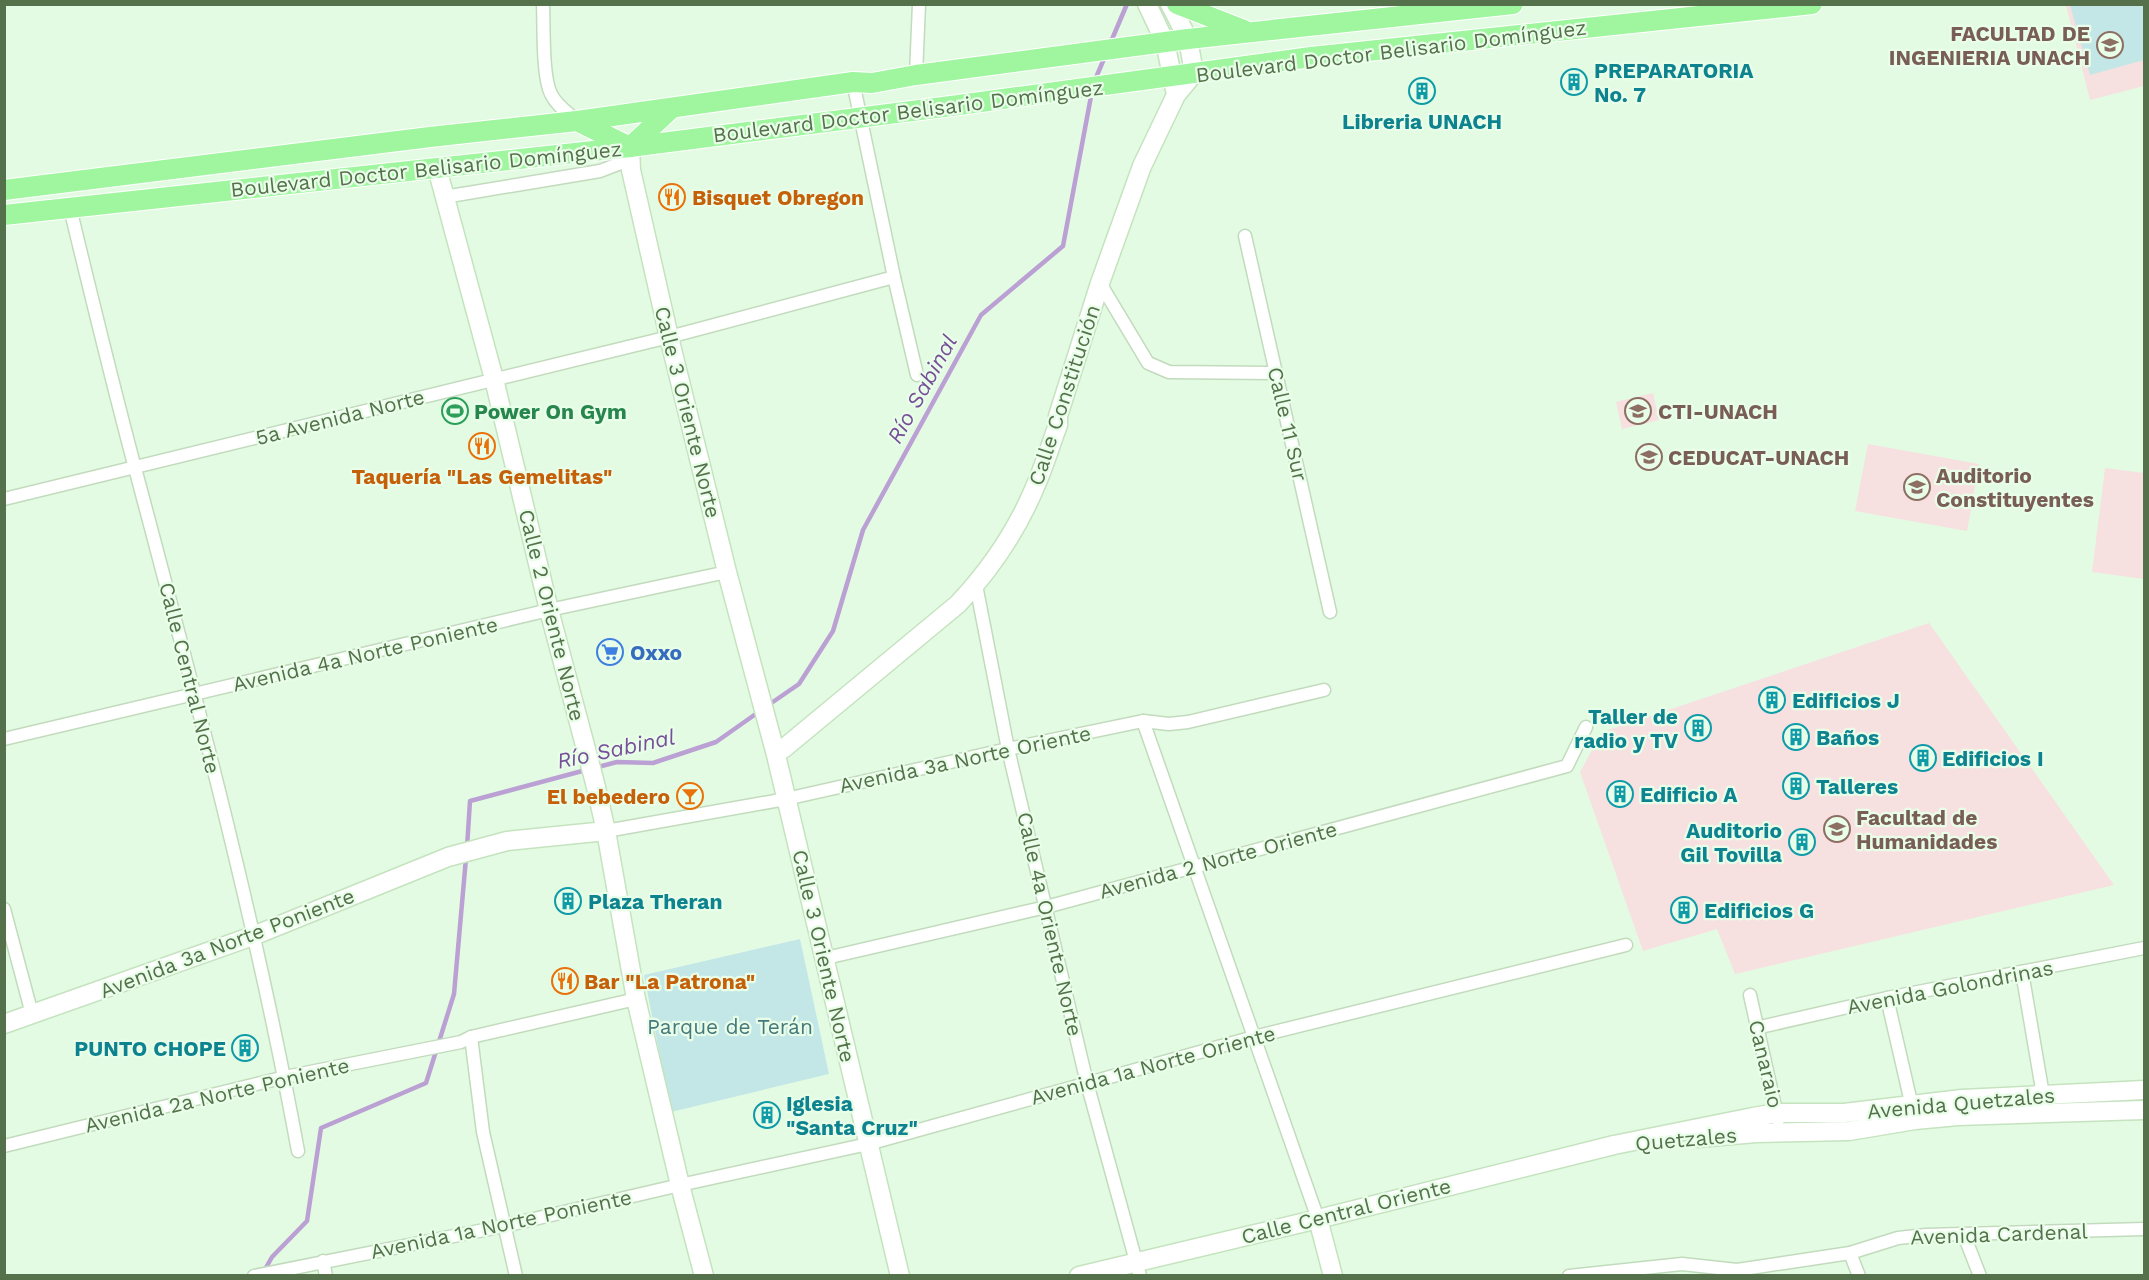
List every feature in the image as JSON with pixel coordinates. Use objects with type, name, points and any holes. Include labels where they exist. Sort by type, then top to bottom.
[{"type":"main road","points":[[1147,4],[1166,42],[1174,86]]},
{"type":"main road","points":[[1170,4],[1188,39],[1194,73]]},
{"type":"main road","points":[[1177,4],[1250,32]]},
{"type":"main road","name":"Boulevard Doctor Belisario Domínguez","points":[[4,190],[577,121],[853,82],[872,83],[916,75],[1188,39],[1513,4]]},
{"type":"main road","name":"Boulevard Doctor Belisario Domínguez","points":[[4,215],[630,147],[1151,80],[1174,86],[1194,73],[1323,55],[1812,4]]},
{"type":"main road","name":"Calle Constitución","points":[[778,745],[958,604],[976,585],[1009,538],[1035,487],[1058,426],[1058,416],[1100,283],[1142,166],[1174,86]]},
{"type":"main road","points":[[577,121],[630,147],[672,108]]},
{"type":"main road","name":"Calle 3 Oriente Norte","points":[[630,147],[631,170],[669,337],[754,676],[778,745],[786,799],[826,958],[900,1275]]},
{"type":"main road","name":"Calle 2 Oriente Norte","points":[[437,168],[494,379],[549,610],[595,783],[606,831],[636,999],[704,1275]]},
{"type":"main road","name":"Avenida 3a Norte Poniente","points":[[4,1024],[253,936],[448,857],[507,841],[606,831]]},
{"type":"main road","name":"Avenida Quetzales","points":[[1780,1133],[1849,1131],[1962,1099],[2145,1090]]},
{"type":"main road","name":"Avenida Quetzales","points":[[1777,1113],[1913,1112],[1958,1116],[2145,1110]]},
{"type":"main road","name":"Quetzales","points":[[1614,1145],[1777,1113]]},
{"type":"main road","name":"Quetzales","points":[[1614,1145],[1780,1133]]},
{"type":"main road","name":"Calle Central Oriente","points":[[1079,1275],[1138,1268],[1318,1219],[1614,1145]]},
{"type":"main road","points":[[1318,1219],[1333,1275]]},
{"type":"street","points":[[543,4],[546,78],[550,93],[577,121]]},
{"type":"street","points":[[916,75],[919,4]]},
{"type":"street","points":[[853,82],[917,375]]},
{"type":"street","points":[[444,197],[600,171],[621,162],[630,147]]},
{"type":"street","name":"Calle Central Norte","points":[[70,208],[135,466],[196,694],[285,1077],[298,1151]]},
{"type":"street","name":"Calle 11 Sur","points":[[1245,236],[1330,612]]},
{"type":"street","name":"5a Avenida Norte","points":[[4,499],[669,337],[894,277]]},
{"type":"street","points":[[1100,283],[1148,363],[1168,372],[1277,373]]},
{"type":"street","name":"Avenida 4a Norte Poniente","points":[[4,739],[549,610],[727,572]]},
{"type":"street","name":"Calle 4a Oriente Norte","points":[[976,585],[1008,749],[1087,1083],[1138,1268]]},
{"type":"street","name":"Avenida 3a Norte Oriente","points":[[606,831],[786,799],[1143,721],[1156,724],[1188,722],[1324,690]]},
{"type":"street","points":[[1143,721],[1192,866],[1318,1219]]},
{"type":"street","name":"Avenida 2 Norte Oriente","points":[[826,958],[1046,907],[1567,766],[1586,727]]},
{"type":"street","points":[[4,909],[32,1014]]},
{"type":"street","name":"Avenida 1a Norte Oriente","points":[[680,1185],[868,1144],[1254,1037],[1626,945]]},
{"type":"street","name":"Avenida Golondrinas","points":[[1756,1028],[1887,998],[2145,948]]},
{"type":"street","points":[[2022,972],[2043,1095]]},
{"type":"street","name":"Canaraio","points":[[1750,995],[1780,1133]]},
{"type":"street","points":[[1887,998],[1913,1112]]},
{"type":"street","points":[[516,1275],[483,1132],[466,1039],[636,999]]},
{"type":"street","name":"Avenida 2a Norte Poniente","points":[[4,1146],[285,1077],[466,1039]]},
{"type":"street","name":"Avenida 1a Norte Poniente","points":[[254,1275],[504,1226],[680,1185]]},
{"type":"street","name":"Avenida Cardenal","points":[[1569,1275],[1616,1273],[1682,1264],[1738,1273],[1850,1253],[1898,1238],[1926,1235],[2145,1229]]},
{"type":"street","points":[[1964,1235],[1980,1275]]},
{"type":"street","points":[[1850,1253],[1859,1275]]},
{"type":"street","points":[[323,1261],[326,1275]]},
{"type":"shaded area","name":"FACULTAD DE INGENIERIA UNACH","points":[[2066,5],[2144,5],[2144,86],[2090,100]]},
{"type":"shaded area","name":"CTI-UNACH","points":[[1653,393],[1659,420],[1622,429],[1616,402]]},
{"type":"shaded area","name":"Auditorio Constituyentes","points":[[1868,444],[1979,464],[1967,531],[1855,511]]},
{"type":"shaded area","points":[[2105,468],[2144,473],[2144,579],[2092,572]]},
{"type":"shaded area","name":"Facultad de Humanidades","points":[[1929,623],[2114,885],[1735,974],[1717,929],[1643,951],[1580,772],[1602,732]]},
{"type":"green space","name":"FACULTAD DE INGENIERIA UNACH","points":[[2070,5],[2144,5],[2144,60],[2090,75]]},
{"type":"green space","name":"Parque de Terán","points":[[800,939],[829,1074],[671,1112],[644,975]]},
{"type":"waterway","name":"Río Sabinal","points":[[1110,44],[1127,4]]},
{"type":"waterway","name":"Río Sabinal","points":[[1095,80],[1106,54]]},
{"type":"waterway","name":"Río Sabinal","points":[[767,706],[799,684],[833,631],[863,530],[981,315],[1063,246],[1092,91]]},
{"type":"waterway","name":"Río Sabinal","points":[[594,768],[617,762],[653,763],[716,742],[760,711]]},
{"type":"waterway","name":"Río Sabinal","points":[[467,847],[470,801],[586,770]]},
{"type":"waterway","name":"Río Sabinal","points":[[264,1271],[272,1257],[307,1221],[321,1128],[426,1083],[454,994],[466,858]]},
{"type":"place","name":"FACULTAD DE INGENIERIA UNACH","points":[[2110,45]]},
{"type":"place","name":"PREPARATORIA No. 7","points":[[1574,82]]},
{"type":"place","name":"Libreria UNACH","points":[[1422,91]]},
{"type":"place","name":"Bisquet Obregon","points":[[672,197]]},
{"type":"place","name":"Power On Gym","points":[[455,411]]},
{"type":"place","name":"CTI-UNACH","points":[[1638,411]]},
{"type":"place","name":"Taquería \"Las Gemelitas\"","points":[[482,446]]},
{"type":"place","name":"CEDUCAT-UNACH","points":[[1649,457]]},
{"type":"place","name":"Auditorio Constituyentes","points":[[1917,487]]},
{"type":"place","name":"Oxxo","points":[[610,652]]},
{"type":"place","name":"Edificios J","points":[[1772,700]]},
{"type":"place","name":"Taller de radio y TV","points":[[1698,728]]},
{"type":"place","name":"Baños","points":[[1796,737]]},
{"type":"place","name":"Edificios I","points":[[1923,758]]},
{"type":"place","name":"Talleres","points":[[1796,786]]},
{"type":"place","name":"Edificio A","points":[[1620,794]]},
{"type":"place","name":"El bebedero","points":[[690,796]]},
{"type":"place","name":"Facultad de Humanidades","points":[[1837,829]]},
{"type":"place","name":"Auditorio Gil Tovilla","points":[[1802,842]]},
{"type":"place","name":"Plaza Theran","points":[[568,901]]},
{"type":"place","name":"Edificios G","points":[[1684,910]]},
{"type":"place","name":"Bar \"La Patrona\"","points":[[565,981]]},
{"type":"place","name":"PUNTO CHOPE","points":[[245,1048]]},
{"type":"place","name":"Iglesia \"Santa Cruz\"","points":[[767,1115]]}]
